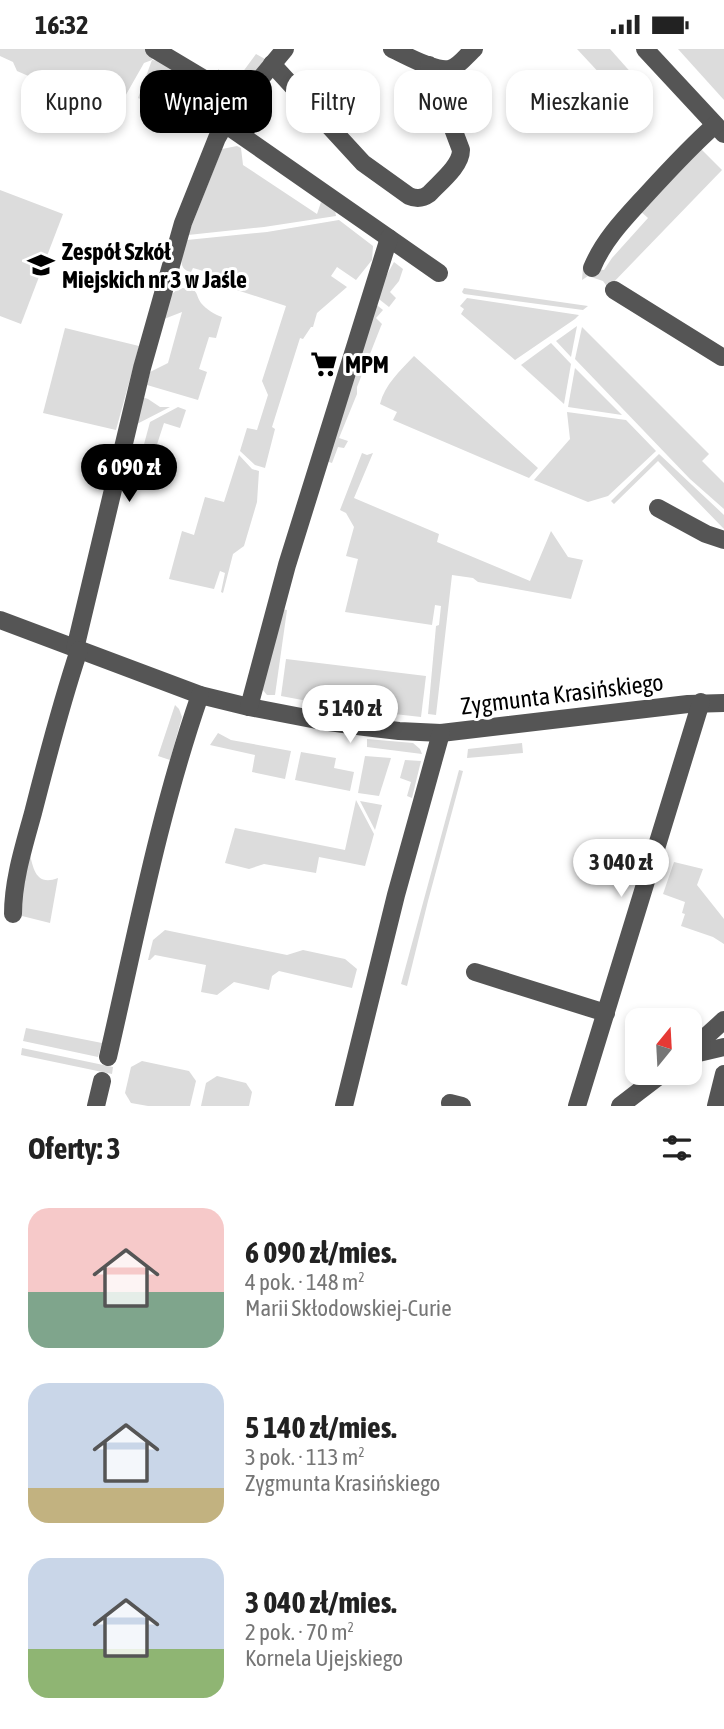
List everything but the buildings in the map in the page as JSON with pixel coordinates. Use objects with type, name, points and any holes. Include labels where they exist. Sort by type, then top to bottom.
[{"type":"street","points":[[267,70],[285,49]]},
{"type":"street","points":[[392,49],[440,69],[452,68],[474,49]]},
{"type":"street","points":[[592,268],[604,243],[636,206],[685,153],[720,129],[645,49]]},
{"type":"street","points":[[160,51],[191,70]]},
{"type":"street","points":[[272,64],[363,163],[409,196],[416,198],[429,194],[458,163],[461,155],[429,65]]},
{"type":"street","points":[[13,914],[15,885],[77,649],[147,348],[183,223],[220,133]]},
{"type":"street","points":[[238,133],[439,273]]},
{"type":"street","points":[[249,707],[287,565],[389,238]]},
{"type":"street","points":[[614,290],[723,357]]},
{"type":"street","points":[[658,508],[706,534],[724,540]]},
{"type":"street","name":"Zygmunta Krasińskiego","points":[[0,620],[200,695],[249,707],[355,726],[441,733],[701,702],[724,703]]},
{"type":"street","points":[[108,1057],[164,818],[200,695]]},
{"type":"street","points":[[577,1106],[701,702]]},
{"type":"street","points":[[344,1106],[398,886],[441,733]]},
{"type":"street","points":[[475,972],[606,1013]]},
{"type":"street","points":[[702,1041],[724,1020]]},
{"type":"street","points":[[702,1051],[724,1047]]},
{"type":"street","points":[[716,1106],[724,1074]]},
{"type":"street","points":[[96,1106],[102,1081]]},
{"type":"street","points":[[620,1106],[647,1085]]},
{"type":"shaded area","points":[[0,49],[156,49],[152,60],[144,63],[126,95],[126,70],[21,70],[21,73],[17,71],[13,62],[0,56]]},
{"type":"shaded area","points":[[577,49],[610,49],[629,70],[596,70]]},
{"type":"shaded area","points":[[678,49],[724,49],[724,100]]},
{"type":"shaded area","points":[[256,54],[265,59],[257,70],[244,70]]},
{"type":"shaded area","points":[[152,60],[174,70],[148,70]]},
{"type":"shaded area","points":[[237,146],[241,148],[243,165],[317,214],[321,202],[335,210],[336,216],[188,235],[222,149]]},
{"type":"shaded area","points":[[698,146],[722,170],[608,288],[603,281],[588,276],[582,280],[583,267],[604,270],[648,218],[639,210]]},
{"type":"shaded area","points":[[0,190],[63,214],[21,324],[0,316]]},
{"type":"shaded area","points":[[339,220],[373,246],[372,260],[356,280],[337,267],[331,276],[347,287],[317,313],[313,327],[303,339],[300,338],[272,427],[275,429],[265,468],[255,465],[240,451],[247,428],[257,430],[268,395],[262,381],[286,306],[212,282],[214,274],[193,268],[191,272],[186,270],[182,259],[187,240],[267,232]]},
{"type":"shaded area","points":[[394,262],[403,269],[399,281],[390,292],[396,298],[389,307],[375,296]]},
{"type":"shaded area","points":[[183,288],[196,292],[203,305],[222,317],[216,338],[209,337],[199,369],[207,372],[198,400],[147,385],[150,372],[168,363],[182,312],[164,319],[167,303],[173,293]]},
{"type":"shaded area","points":[[464,288],[588,306],[583,310],[464,294]]},
{"type":"shaded area","points":[[467,298],[579,315],[515,360],[461,314],[464,309],[460,306]]},
{"type":"shaded area","points":[[373,302],[383,310],[376,318],[382,324],[339,438],[348,441],[344,448],[338,447],[332,463],[326,461]]},
{"type":"shaded area","points":[[577,326],[571,357],[556,341]]},
{"type":"shaded area","points":[[582,327],[709,454],[702,461],[724,483],[724,509],[690,479],[575,359]]},
{"type":"shaded area","points":[[65,328],[139,346],[116,430],[43,413]]},
{"type":"shaded area","points":[[551,343],[571,364],[564,404],[521,365]]},
{"type":"shaded area","points":[[414,356],[538,468],[529,478],[393,420],[397,412],[380,404],[382,397],[394,378]]},
{"type":"shaded area","points":[[575,368],[622,415],[568,407]]},
{"type":"shaded area","points":[[142,397],[160,407],[170,407],[135,425]]},
{"type":"shaded area","points":[[178,407],[186,410],[180,428],[164,423],[146,478],[125,481],[132,452],[143,448],[150,422]]},
{"type":"shaded area","points":[[567,412],[626,420],[656,451],[608,496],[588,502],[534,480],[570,439]]},
{"type":"shaded area","points":[[362,453],[373,453],[354,498],[439,534],[437,542],[530,581],[551,531],[568,557],[583,560],[571,599],[452,575],[436,715],[428,714],[436,626],[439,625],[441,606],[435,605],[432,625],[345,612],[358,559],[346,556],[354,527],[346,513],[340,510]]},
{"type":"shaded area","points":[[659,454],[724,515],[724,529],[658,461],[614,504],[611,501]]},
{"type":"shaded area","points":[[239,455],[252,469],[259,471],[257,502],[244,546],[233,554],[223,593],[225,573],[220,571],[214,589],[169,579],[182,531],[194,535],[205,497],[224,502]]},
{"type":"shaded area","points":[[281,609],[287,610],[275,695],[267,695],[262,689]]},
{"type":"shaded area","points":[[286,659],[426,676],[421,717],[350,709],[281,696]]},
{"type":"shaded area","points":[[175,705],[182,717],[170,760],[158,756]]},
{"type":"shaded area","points":[[218,733],[231,740],[291,751],[285,779],[252,772],[255,755],[210,745]]},
{"type":"shaded area","points":[[367,739],[413,743],[422,754],[367,747]]},
{"type":"shaded area","points":[[522,743],[523,753],[467,758],[468,749]]},
{"type":"shaded area","points":[[301,752],[336,758],[334,768],[354,772],[350,791],[295,780]]},
{"type":"shaded area","points":[[365,756],[391,758],[379,796],[358,793]]},
{"type":"shaded area","points":[[405,760],[421,761],[412,798],[407,796],[411,782],[400,778]]},
{"type":"shaded area","points":[[459,770],[463,771],[407,986],[401,984]]},
{"type":"shaded area","points":[[356,800],[374,834],[365,866],[319,857],[316,873],[264,864],[249,869],[225,863],[235,828],[345,850]]},
{"type":"shaded area","points":[[360,801],[382,805],[375,830]]},
{"type":"shaded area","points":[[29,850],[34,869],[40,878],[58,878],[50,923],[18,915]]},
{"type":"shaded area","points":[[674,862],[703,869],[697,885],[724,919],[724,944],[713,937],[681,926],[685,902],[663,894]]},
{"type":"shaded area","points":[[165,930],[287,955],[303,950],[345,959],[357,969],[352,988],[279,971],[272,976],[269,990],[234,982],[217,995],[201,992],[206,965],[155,955],[148,960],[153,940]]},
{"type":"shaded area","points":[[26,1028],[102,1043],[98,1057],[23,1041]]},
{"type":"shaded area","points":[[22,1048],[113,1067],[112,1074],[21,1055]]},
{"type":"shaded area","points":[[142,1061],[189,1071],[196,1081],[190,1106],[148,1106],[131,1103],[125,1093],[131,1067]]},
{"type":"shaded area","points":[[217,1076],[246,1083],[252,1092],[249,1106],[201,1106],[206,1083]]},
{"type":"place","name":"Zespół Szkół Miejskich nr 3 w Jaśle","points":[[41,265]]},
{"type":"place","name":"MPM","points":[[324,364]]}]
